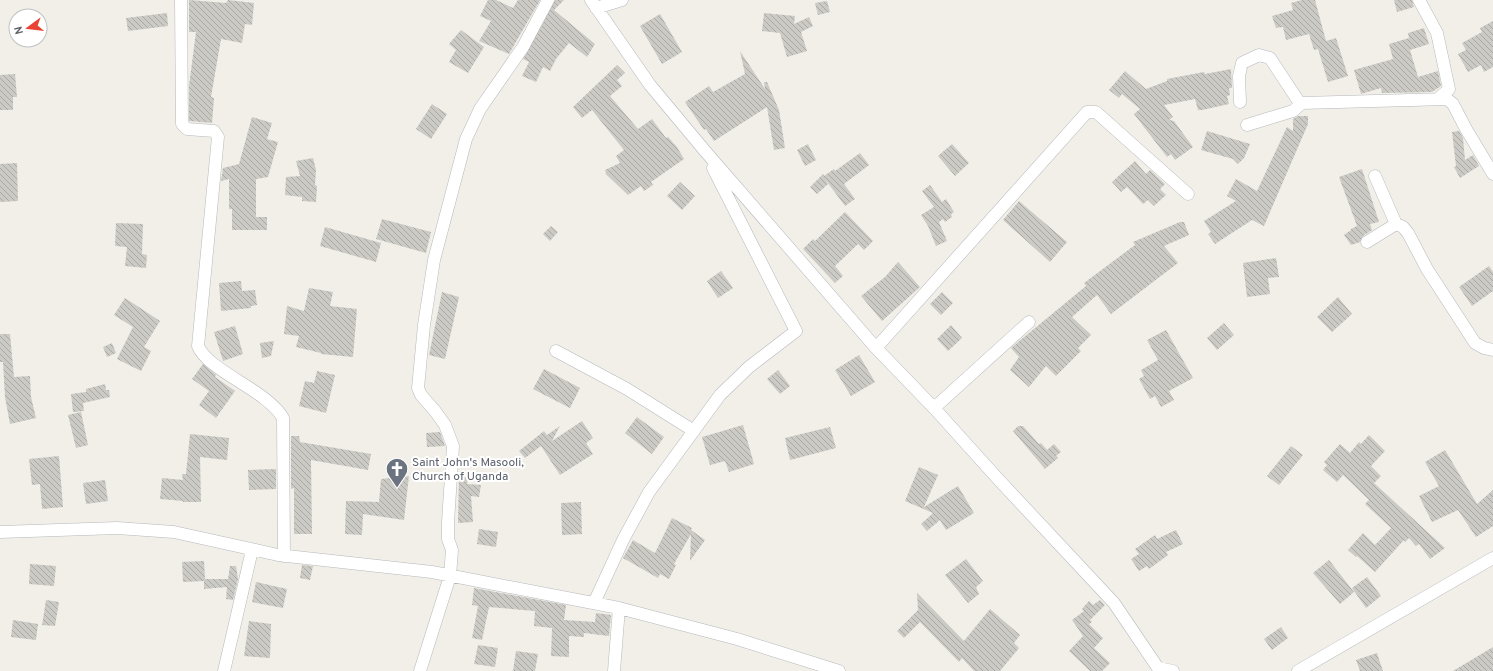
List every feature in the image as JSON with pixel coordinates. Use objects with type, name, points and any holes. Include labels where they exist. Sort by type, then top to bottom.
[{"type":"street","points":[[181,0],[182,124],[187,129],[214,131],[218,137],[198,346],[206,358],[271,404],[283,418],[284,556]]},
{"type":"street","points":[[420,671],[450,576],[452,550],[448,539],[448,522],[453,446],[445,425],[435,410],[419,392],[418,379],[424,325],[434,260],[466,139],[480,109],[523,47],[548,0]]},
{"type":"street","points":[[622,0],[593,4],[650,85],[705,151],[876,348],[934,408],[1114,603],[1156,669],[1172,671]]},
{"type":"street","points":[[1419,0],[1437,33],[1449,89],[1439,98]]},
{"type":"street","points":[[1240,102],[1239,76],[1242,63],[1259,55],[1270,58],[1299,102],[1302,103],[1439,98],[1447,99],[1454,104],[1466,129],[1493,174]]},
{"type":"street","points":[[1247,125],[1294,112],[1302,103]]},
{"type":"street","points":[[876,348],[1087,112],[1096,112],[1188,194]]},
{"type":"street","points":[[594,603],[623,540],[649,492],[720,395],[749,367],[796,331],[705,151]]},
{"type":"street","points":[[1375,176],[1396,224],[1403,227],[1408,233],[1427,268],[1475,343],[1484,348],[1493,350]]},
{"type":"street","points":[[1367,242],[1396,224]]},
{"type":"street","points":[[934,408],[1029,322]]},
{"type":"street","points":[[556,350],[627,389],[694,431]]},
{"type":"street","points":[[0,532],[117,528],[174,532],[284,556],[379,565],[450,576],[619,608],[737,639],[839,671]]},
{"type":"street","points":[[224,671],[252,550]]},
{"type":"street","points":[[1298,671],[1493,559]]},
{"type":"street","points":[[614,671],[619,608]]},
{"type":"building","points":[[189,0],[226,3],[228,0],[254,3],[252,25],[245,24],[242,43],[221,39],[211,97],[214,98],[212,123],[189,121],[189,86],[196,32],[189,32]]},
{"type":"building","points":[[488,0],[496,0],[513,8],[518,0],[540,0],[509,54],[479,41],[491,21],[480,16]]},
{"type":"building","points":[[555,0],[564,0],[554,10],[595,44],[587,57],[569,43],[556,59],[550,71],[543,67],[536,82],[522,76],[529,62],[523,59]]},
{"type":"building","points":[[1302,0],[1315,0],[1326,41],[1336,38],[1348,76],[1328,82],[1318,49],[1314,50],[1309,34],[1286,40],[1283,27],[1276,28],[1272,16],[1293,10],[1291,3]]},
{"type":"building","points":[[1394,0],[1412,0],[1414,7],[1397,12]]},
{"type":"building","points":[[827,1],[830,12],[818,15],[815,3]]},
{"type":"building","points":[[167,13],[168,26],[128,31],[126,18]]},
{"type":"building","points":[[764,13],[795,16],[794,24],[809,17],[813,26],[801,32],[807,51],[787,57],[780,33],[762,31]]},
{"type":"building","points":[[660,14],[682,52],[662,64],[640,26]]},
{"type":"building","points":[[1493,21],[1493,67],[1484,72],[1481,65],[1468,72],[1458,54],[1466,50],[1462,43],[1482,32],[1480,28]]},
{"type":"building","points":[[1424,28],[1429,44],[1410,50],[1418,77],[1438,71],[1441,86],[1432,92],[1382,93],[1381,88],[1361,94],[1354,70],[1393,59],[1389,44],[1409,38],[1408,33]]},
{"type":"building","points":[[461,30],[484,47],[468,73],[449,62],[456,50],[449,44]]},
{"type":"building","points":[[740,51],[765,89],[764,82],[767,82],[779,110],[785,148],[774,150],[767,107],[714,141],[706,129],[704,130],[685,102],[709,86],[713,92],[745,74]]},
{"type":"building","points":[[617,65],[625,73],[617,80],[622,86],[610,96],[638,129],[652,119],[666,138],[668,137],[677,147],[684,159],[651,182],[653,185],[644,191],[641,186],[628,195],[606,174],[605,170],[620,163],[616,156],[624,150],[592,110],[582,118],[573,107]]},
{"type":"building","points":[[1231,69],[1232,88],[1229,88],[1230,95],[1227,96],[1229,104],[1202,110],[1198,110],[1195,99],[1164,105],[1173,117],[1169,120],[1174,121],[1193,147],[1175,160],[1171,154],[1167,157],[1134,114],[1140,109],[1122,94],[1119,98],[1109,90],[1125,71],[1146,89],[1167,81],[1167,79],[1204,72],[1205,74]]},
{"type":"building","points":[[15,74],[17,97],[13,97],[13,110],[0,110],[0,75]]},
{"type":"building","points":[[432,104],[447,114],[431,139],[416,129]]},
{"type":"building","points":[[1298,116],[1308,116],[1308,124],[1264,226],[1252,220],[1215,244],[1208,234],[1211,232],[1204,221],[1236,201],[1227,196],[1236,179],[1257,191],[1287,127],[1293,131],[1293,119]]},
{"type":"building","points":[[252,117],[272,123],[267,139],[278,142],[268,177],[256,179],[256,217],[267,217],[267,230],[232,230],[232,209],[229,209],[229,179],[221,181],[223,168],[239,164]]},
{"type":"building","points":[[1207,131],[1250,144],[1244,158],[1238,164],[1233,159],[1201,150]]},
{"type":"building","points":[[1459,131],[1463,138],[1465,160],[1473,155],[1479,166],[1460,178],[1454,167],[1456,166],[1452,132]]},
{"type":"building","points":[[808,144],[816,160],[805,166],[797,150]]},
{"type":"building","points":[[952,144],[969,163],[955,176],[938,156]]},
{"type":"building","points":[[860,153],[869,165],[844,184],[855,199],[845,206],[825,179],[828,184],[817,194],[810,187],[823,174],[824,176],[834,169],[835,171]]},
{"type":"building","points":[[313,158],[316,170],[316,202],[302,201],[302,197],[285,195],[286,177],[300,176],[296,161]]},
{"type":"building","points":[[1135,161],[1146,174],[1150,170],[1165,184],[1160,189],[1166,195],[1154,206],[1148,200],[1143,204],[1127,187],[1121,192],[1112,182]]},
{"type":"building","points":[[17,163],[18,201],[0,202],[0,164]]},
{"type":"building","points":[[1362,169],[1379,222],[1370,224],[1372,230],[1363,236],[1360,242],[1351,245],[1344,235],[1357,226],[1339,177]]},
{"type":"building","points":[[680,182],[695,196],[682,210],[667,196]]},
{"type":"building","points":[[930,185],[942,202],[946,199],[954,212],[951,214],[952,217],[945,222],[943,219],[939,222],[947,241],[936,246],[928,226],[921,215],[934,207],[922,191]]},
{"type":"building","points":[[1019,201],[1067,242],[1050,262],[1003,220]]},
{"type":"building","points":[[845,212],[873,241],[864,250],[858,244],[835,266],[843,276],[835,283],[803,249],[813,239],[815,241]]},
{"type":"building","points":[[382,219],[431,232],[426,253],[376,239]]},
{"type":"building","points":[[1180,222],[1184,222],[1189,235],[1164,246],[1178,263],[1111,314],[1097,295],[1072,317],[1091,335],[1078,348],[1081,351],[1056,376],[1046,366],[1029,387],[1010,370],[1019,357],[1011,348],[1086,286],[1084,283],[1135,245],[1133,242]]},
{"type":"building","points":[[116,223],[143,224],[142,254],[147,255],[146,268],[125,266],[127,247],[115,246]]},
{"type":"building","points":[[551,226],[558,232],[550,241],[543,234]]},
{"type":"building","points":[[325,227],[381,243],[376,262],[320,246]]},
{"type":"building","points":[[1276,258],[1279,277],[1268,278],[1270,294],[1247,297],[1243,263]]},
{"type":"building","points":[[898,262],[920,287],[882,321],[861,296],[885,277]]},
{"type":"building","points":[[1489,266],[1493,272],[1493,291],[1472,306],[1459,287]]},
{"type":"building","points":[[721,271],[733,288],[718,298],[707,281]]},
{"type":"building","points":[[241,281],[242,291],[255,290],[257,305],[251,306],[251,308],[221,311],[219,283]]},
{"type":"building","points":[[309,288],[333,292],[330,306],[357,309],[353,357],[321,354],[296,347],[299,336],[284,334],[287,306],[304,311]]},
{"type":"building","points":[[442,292],[459,297],[445,359],[429,355]]},
{"type":"building","points":[[942,292],[953,303],[941,315],[930,304]]},
{"type":"building","points":[[1338,297],[1352,314],[1332,332],[1317,317]]},
{"type":"building","points":[[125,298],[160,321],[144,347],[151,351],[141,371],[117,359],[133,327],[114,315]]},
{"type":"building","points":[[1224,323],[1234,335],[1217,350],[1207,338]]},
{"type":"building","points":[[951,325],[962,338],[948,351],[937,339]]},
{"type":"building","points":[[235,326],[243,354],[223,361],[214,332]]},
{"type":"building","points":[[1166,330],[1193,378],[1169,391],[1174,400],[1161,407],[1155,396],[1150,399],[1139,379],[1144,376],[1141,370],[1158,360],[1147,340]]},
{"type":"building","points":[[0,334],[10,334],[14,377],[30,376],[31,397],[36,418],[10,424],[5,397],[3,362],[0,362]]},
{"type":"building","points":[[274,341],[271,356],[262,358],[260,343]]},
{"type":"building","points":[[112,343],[116,353],[107,357],[103,347]]},
{"type":"building","points":[[859,355],[875,382],[851,396],[835,370]]},
{"type":"building","points":[[203,364],[216,375],[215,377],[235,391],[216,418],[199,405],[209,391],[192,379]]},
{"type":"building","points":[[544,369],[580,388],[570,408],[533,389]]},
{"type":"building","points":[[778,370],[790,386],[780,394],[767,379]]},
{"type":"building","points":[[317,371],[335,375],[326,413],[299,406],[305,381],[314,383]]},
{"type":"building","points":[[105,384],[106,390],[109,390],[110,397],[83,403],[84,411],[73,412],[71,394],[86,392],[86,389]]},
{"type":"building","points":[[81,412],[88,445],[76,448],[68,415]]},
{"type":"building","points":[[637,417],[664,437],[652,454],[625,433]]},
{"type":"building","points":[[582,421],[593,438],[586,443],[593,454],[560,475],[541,446],[525,458],[519,451],[544,431],[547,435],[560,426],[552,441]]},
{"type":"building","points":[[743,425],[754,464],[729,472],[725,461],[710,465],[702,437]]},
{"type":"building","points":[[1018,426],[1023,426],[1039,444],[1041,443],[1047,450],[1054,444],[1061,452],[1056,456],[1058,458],[1045,469],[1013,431]]},
{"type":"building","points":[[830,427],[836,448],[790,460],[785,438]]},
{"type":"building","points":[[440,432],[445,446],[427,447],[426,433]]},
{"type":"building","points":[[190,434],[229,438],[227,460],[200,457],[201,502],[183,502],[160,499],[162,478],[183,480],[182,474],[186,474]]},
{"type":"building","points":[[1369,435],[1385,451],[1371,466],[1381,476],[1374,483],[1445,548],[1430,559],[1419,544],[1416,546],[1409,538],[1405,542],[1404,540],[1375,572],[1348,550],[1363,533],[1375,545],[1391,528],[1365,504],[1369,500],[1343,475],[1337,482],[1323,470],[1327,465],[1324,462],[1340,444],[1350,453],[1359,442],[1361,444]]},
{"type":"building","points":[[291,436],[299,436],[300,442],[371,454],[368,470],[311,460],[312,534],[294,534],[294,488],[291,489]]},
{"type":"building","points":[[1291,446],[1303,455],[1279,485],[1267,476]]},
{"type":"building","points":[[1445,450],[1477,504],[1493,490],[1493,526],[1476,537],[1458,510],[1432,522],[1419,496],[1439,486],[1425,462]]},
{"type":"building","points":[[59,456],[63,507],[42,509],[40,484],[32,485],[29,459]]},
{"type":"building","points":[[919,467],[938,475],[924,507],[958,486],[974,513],[946,530],[940,520],[927,531],[921,524],[933,513],[905,501]]},
{"type":"building","points":[[276,469],[276,489],[249,490],[248,470]]},
{"type":"building","points":[[409,476],[404,520],[363,514],[362,535],[345,534],[346,501],[379,502],[381,479]]},
{"type":"building","points":[[459,476],[468,478],[467,484],[481,485],[479,497],[471,496],[473,522],[458,523]]},
{"type":"building","points":[[105,480],[108,501],[86,504],[83,483]]},
{"type":"building","points":[[581,502],[582,534],[562,535],[561,503]]},
{"type":"building","points":[[672,518],[692,528],[691,530],[705,540],[690,561],[691,534],[674,564],[676,565],[669,579],[660,574],[658,578],[623,558],[633,540],[655,553]]},
{"type":"building","points":[[479,529],[498,532],[496,547],[477,544]]},
{"type":"building","points":[[1176,530],[1183,544],[1166,552],[1168,555],[1149,569],[1147,566],[1139,571],[1131,559],[1139,554],[1135,549],[1155,535],[1157,539]]},
{"type":"building","points":[[966,559],[983,581],[976,587],[979,594],[968,603],[945,575]]},
{"type":"building","points":[[1329,560],[1354,592],[1340,604],[1313,573]]},
{"type":"building","points":[[204,561],[205,579],[228,579],[230,566],[236,566],[238,579],[233,600],[226,599],[227,587],[204,589],[204,581],[183,582],[182,562]]},
{"type":"building","points":[[30,564],[56,566],[54,586],[29,584]]},
{"type":"building","points":[[302,565],[313,566],[310,580],[300,578]]},
{"type":"building","points":[[1367,577],[1381,596],[1366,608],[1352,588]]},
{"type":"building","points":[[256,582],[287,589],[283,608],[252,602]]},
{"type":"building","points":[[474,588],[566,605],[564,620],[595,622],[596,613],[611,615],[609,636],[584,633],[584,637],[569,636],[569,657],[551,656],[552,628],[534,626],[535,611],[489,607],[482,640],[472,638],[478,606],[472,605]]},
{"type":"building","points":[[917,593],[964,641],[990,609],[1020,635],[1014,643],[1019,648],[1000,671],[974,671],[962,658],[959,662],[920,622],[904,638],[897,631],[918,610]]},
{"type":"building","points":[[46,600],[59,602],[55,626],[42,625]]},
{"type":"building","points":[[1100,600],[1105,605],[1090,620],[1092,622],[1089,624],[1103,638],[1094,648],[1110,663],[1102,671],[1090,671],[1069,651],[1083,636],[1072,620],[1084,611],[1082,609],[1089,601],[1093,605]]},
{"type":"building","points":[[13,620],[38,624],[36,640],[11,637]]},
{"type":"building","points":[[249,621],[271,624],[270,658],[244,656]]},
{"type":"building","points":[[1281,627],[1288,638],[1272,650],[1264,639]]},
{"type":"building","points":[[478,645],[498,648],[495,667],[474,664]]},
{"type":"building","points":[[1493,647],[1493,671],[1453,671]]},
{"type":"building","points":[[516,651],[538,654],[535,671],[513,671]]},
{"type":"building","points":[[1377,653],[1383,671],[1360,671],[1356,660]]},
{"type":"place","name":"Saint John's Masooli, Church of Uganda","points":[[397,488]]}]
